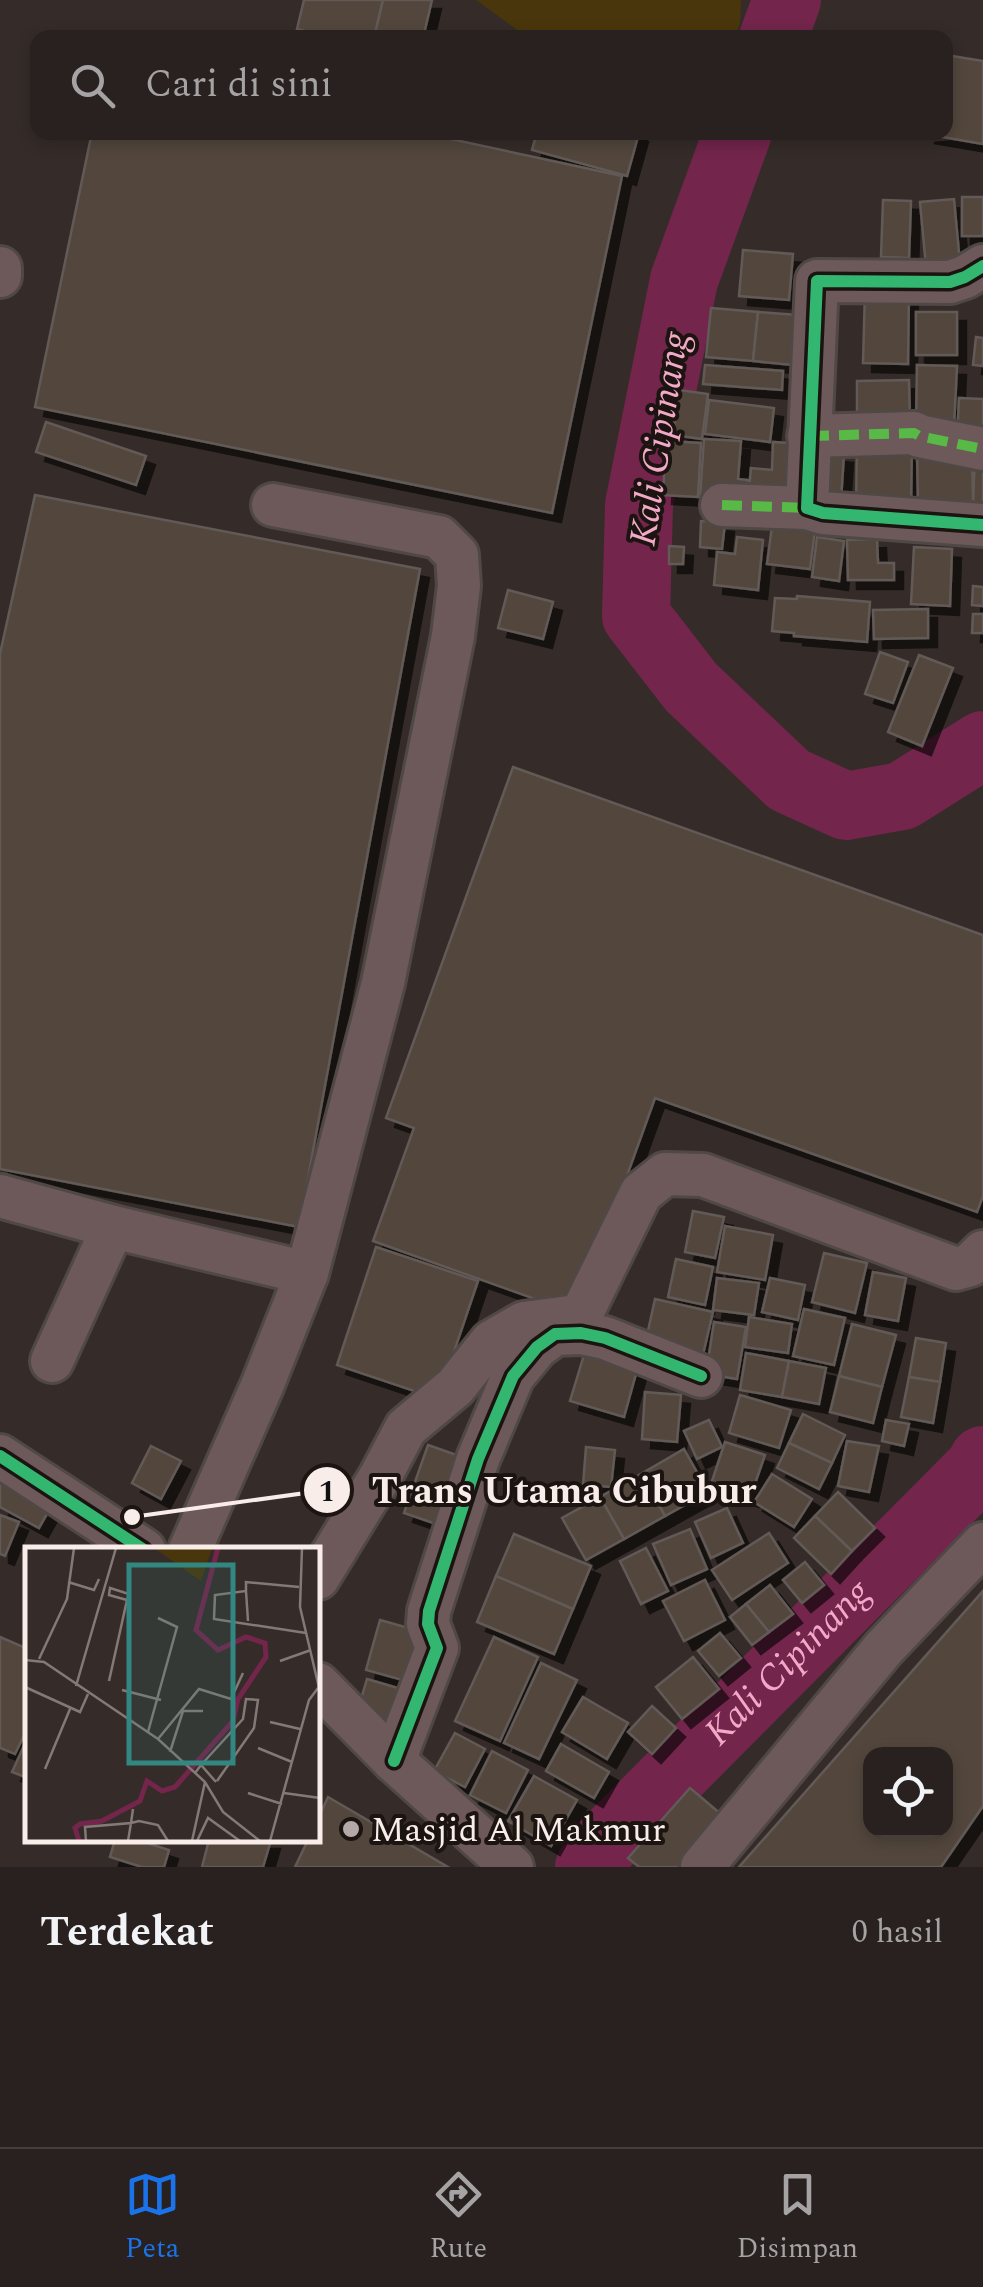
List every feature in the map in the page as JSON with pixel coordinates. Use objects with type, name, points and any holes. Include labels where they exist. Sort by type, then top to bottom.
[{"type":"street","points":[[807,508],[815,285],[820,280],[950,282],[983,266]]},
{"type":"street","points":[[0,268],[0,276]]},
{"type":"street","points":[[808,436],[914,433],[983,449]]},
{"type":"street","points":[[191,1547],[307,1274],[383,983],[453,636],[459,586],[457,555],[439,537],[273,505]]},
{"type":"street","points":[[722,505],[807,508],[823,513],[983,525]]},
{"type":"street","points":[[320,1575],[406,1428],[455,1386],[491,1342],[524,1323],[582,1313],[641,1194],[665,1174],[703,1175],[956,1268],[970,1266],[983,1252]]},
{"type":"street","points":[[0,1196],[307,1274]]},
{"type":"street","points":[[52,1361],[113,1227]]},
{"type":"street","points":[[394,1761],[437,1648],[428,1624],[429,1611],[478,1459],[513,1376],[536,1346],[566,1332],[606,1338],[701,1376]]},
{"type":"street","points":[[0,1456],[139,1547]]},
{"type":"street","points":[[702,1867],[884,1648],[983,1544]]},
{"type":"street","points":[[320,1686],[394,1761],[512,1867]]},
{"type":"shaded area","points":[[476,0],[741,0],[737,30],[517,30]]},
{"type":"building","points":[[304,0],[383,0],[376,30],[297,29]]},
{"type":"building","points":[[383,0],[432,0],[425,30],[376,30]]},
{"type":"building","points":[[953,56],[983,61],[983,144],[953,139]]},
{"type":"building","points":[[90,140],[455,140],[622,176],[552,513],[35,407]]},
{"type":"building","points":[[535,140],[637,140],[627,176],[532,150]]},
{"type":"building","points":[[962,197],[983,197],[983,236],[962,236]]},
{"type":"building","points":[[954,199],[960,264],[926,267],[920,202]]},
{"type":"building","points":[[883,200],[911,201],[909,258],[881,257]]},
{"type":"building","points":[[743,250],[793,254],[789,300],[739,296]]},
{"type":"building","points":[[865,291],[909,292],[908,364],[863,363]]},
{"type":"building","points":[[711,308],[758,312],[753,361],[706,357]]},
{"type":"building","points":[[758,312],[797,315],[792,365],[753,361]]},
{"type":"building","points":[[916,312],[957,312],[957,355],[916,355]]},
{"type":"building","points":[[976,337],[983,338],[983,366],[973,365]]},
{"type":"building","points":[[705,365],[783,371],[782,390],[703,384]]},
{"type":"building","points":[[917,365],[957,366],[954,427],[916,426]]},
{"type":"building","points":[[909,380],[910,422],[857,423],[857,381]]},
{"type":"building","points":[[679,390],[708,394],[702,439],[673,435]]},
{"type":"building","points":[[959,398],[983,399],[983,442],[957,441]]},
{"type":"building","points":[[709,400],[774,408],[770,442],[705,434]]},
{"type":"building","points":[[46,422],[146,456],[136,485],[36,452]]},
{"type":"building","points":[[857,435],[912,435],[911,514],[856,513]]},
{"type":"building","points":[[704,439],[741,441],[738,479],[748,480],[746,500],[700,497]]},
{"type":"building","points":[[666,441],[701,443],[698,497],[663,495]]},
{"type":"building","points":[[773,442],[807,444],[803,505],[748,501],[751,468],[772,470]]},
{"type":"building","points":[[972,450],[973,503],[918,504],[917,451]]},
{"type":"building","points":[[821,452],[844,454],[841,500],[818,499]]},
{"type":"building","points":[[975,455],[983,455],[983,507],[973,507]]},
{"type":"building","points":[[35,495],[420,569],[299,1227],[0,1169],[0,654]]},
{"type":"building","points":[[701,521],[725,523],[722,549],[700,547]]},
{"type":"building","points":[[772,526],[815,530],[810,569],[767,564]]},
{"type":"building","points":[[737,537],[763,540],[758,590],[714,585],[717,552],[735,554]]},
{"type":"building","points":[[817,537],[844,541],[839,581],[812,577]]},
{"type":"building","points":[[877,539],[878,563],[894,563],[894,580],[848,580],[847,540]]},
{"type":"building","points":[[669,546],[684,547],[683,564],[669,564]]},
{"type":"building","points":[[914,547],[952,549],[950,606],[911,604]]},
{"type":"building","points":[[973,586],[983,587],[983,606],[972,605]]},
{"type":"building","points":[[508,590],[553,602],[543,639],[498,628]]},
{"type":"building","points":[[775,598],[870,602],[867,642],[772,631]]},
{"type":"building","points":[[928,609],[928,638],[874,639],[873,610]]},
{"type":"building","points":[[973,614],[983,614],[983,633],[972,633]]},
{"type":"building","points":[[880,652],[908,662],[893,703],[865,694]]},
{"type":"building","points":[[919,655],[953,668],[922,746],[888,732]]},
{"type":"building","points":[[513,767],[983,935],[983,1196],[977,1212],[655,1098],[577,1314],[373,1241],[414,1128],[386,1118]]},
{"type":"building","points":[[693,1211],[724,1217],[715,1258],[685,1252]]},
{"type":"building","points":[[725,1226],[773,1235],[765,1280],[717,1272]]},
{"type":"building","points":[[376,1247],[478,1281],[438,1399],[337,1365]]},
{"type":"building","points":[[824,1253],[867,1263],[855,1313],[812,1302]]},
{"type":"building","points":[[676,1259],[713,1267],[705,1305],[668,1297]]},
{"type":"building","points":[[873,1272],[906,1278],[898,1321],[865,1315]]},
{"type":"building","points":[[717,1278],[759,1283],[754,1315],[713,1310]]},
{"type":"building","points":[[770,1278],[805,1285],[798,1320],[762,1312]]},
{"type":"building","points":[[655,1299],[713,1312],[701,1363],[644,1349]]},
{"type":"building","points":[[804,1309],[845,1318],[834,1365],[793,1356]]},
{"type":"building","points":[[749,1317],[792,1324],[788,1353],[745,1347]]},
{"type":"building","points":[[714,1322],[746,1327],[737,1379],[706,1374]]},
{"type":"building","points":[[852,1324],[896,1335],[882,1387],[839,1376]]},
{"type":"building","points":[[916,1338],[946,1343],[940,1382],[909,1377]]},
{"type":"building","points":[[746,1353],[789,1361],[782,1397],[740,1390]]},
{"type":"building","points":[[584,1355],[637,1370],[624,1417],[570,1401]]},
{"type":"building","points":[[789,1361],[826,1368],[819,1404],[782,1397]]},
{"type":"building","points":[[839,1376],[882,1387],[873,1423],[830,1412]]},
{"type":"building","points":[[909,1377],[940,1382],[933,1423],[901,1417]]},
{"type":"building","points":[[645,1392],[681,1395],[677,1442],[642,1439]]},
{"type":"building","points":[[740,1395],[791,1410],[779,1448],[729,1433]]},
{"type":"building","points":[[803,1414],[845,1435],[832,1463],[789,1443]]},
{"type":"building","points":[[709,1420],[722,1447],[697,1459],[684,1431]]},
{"type":"building","points":[[886,1420],[909,1424],[904,1446],[882,1441]]},
{"type":"building","points":[[847,1441],[879,1446],[869,1492],[838,1486]]},
{"type":"building","points":[[725,1442],[765,1455],[750,1498],[711,1484]]},
{"type":"building","points":[[789,1443],[832,1463],[819,1489],[777,1468]]},
{"type":"building","points":[[428,1445],[468,1459],[445,1527],[404,1513]]},
{"type":"building","points":[[151,1446],[181,1461],[161,1499],[132,1483]]},
{"type":"building","points":[[586,1447],[615,1450],[611,1487],[583,1485]]},
{"type":"building","points":[[684,1449],[708,1492],[665,1516],[641,1474]]},
{"type":"building","points":[[641,1474],[665,1516],[624,1539],[600,1497]]},
{"type":"building","points":[[772,1474],[812,1499],[794,1527],[754,1502]]},
{"type":"building","points":[[0,1477],[52,1505],[39,1528],[0,1507]]},
{"type":"building","points":[[838,1492],[875,1528],[852,1551],[815,1516]]},
{"type":"building","points":[[600,1497],[624,1539],[586,1560],[562,1518]]},
{"type":"building","points":[[727,1508],[743,1543],[711,1558],[695,1522]]},
{"type":"building","points":[[0,1515],[19,1522],[5,1556],[0,1554]]},
{"type":"building","points":[[815,1516],[852,1551],[831,1574],[794,1538]]},
{"type":"building","points":[[690,1529],[707,1569],[671,1585],[653,1544]]},
{"type":"building","points":[[769,1533],[788,1563],[732,1600],[712,1570]]},
{"type":"building","points":[[514,1534],[591,1566],[573,1609],[496,1576]]},
{"type":"building","points":[[646,1548],[668,1591],[641,1604],[620,1561]]},
{"type":"building","points":[[805,1562],[824,1585],[802,1603],[783,1580]]},
{"type":"building","points":[[496,1576],[573,1609],[554,1654],[477,1622]]},
{"type":"building","points":[[705,1580],[725,1620],[684,1641],[663,1601]]},
{"type":"building","points":[[770,1585],[793,1614],[769,1632],[746,1604]]},
{"type":"building","points":[[983,1591],[983,1806],[941,1867],[739,1867]]},
{"type":"building","points":[[746,1604],[769,1632],[752,1645],[730,1617]]},
{"type":"building","points":[[380,1620],[423,1632],[410,1682],[366,1670]]},
{"type":"building","points":[[720,1633],[741,1658],[719,1676],[698,1651]]},
{"type":"building","points":[[0,1637],[25,1648],[25,1733],[15,1754],[0,1748]]},
{"type":"building","points":[[494,1637],[538,1657],[500,1741],[455,1721]]},
{"type":"building","points":[[693,1657],[719,1689],[682,1719],[656,1687]]},
{"type":"building","points":[[541,1663],[577,1680],[539,1759],[504,1743]]},
{"type":"building","points":[[367,1679],[408,1691],[396,1728],[356,1716]]},
{"type":"building","points":[[583,1697],[628,1723],[607,1759],[562,1732]]},
{"type":"building","points":[[652,1706],[676,1728],[652,1754],[628,1732]]},
{"type":"building","points":[[455,1733],[485,1749],[465,1787],[434,1771]]},
{"type":"building","points":[[25,1744],[25,1777],[12,1772]]},
{"type":"building","points":[[561,1744],[609,1772],[594,1798],[546,1771]]},
{"type":"building","points":[[492,1751],[528,1770],[506,1813],[470,1795]]},
{"type":"building","points":[[534,1776],[577,1800],[551,1846],[508,1821]]},
{"type":"building","points":[[690,1788],[729,1821],[689,1867],[639,1867],[628,1858]]},
{"type":"building","name":"Masjid Al Makmur","points":[[328,1797],[448,1867],[295,1867],[307,1842],[320,1842],[320,1815]]},
{"type":"building","points":[[114,1842],[144,1842],[169,1850],[164,1867],[142,1867],[110,1857]]},
{"type":"building","points":[[208,1842],[270,1842],[263,1867],[202,1867]]},
{"type":"waterway","name":"Kali Cipinang","points":[[776,30],[787,0]]},
{"type":"waterway","name":"Kali Cipinang","points":[[735,140],[684,280],[639,505],[636,616],[691,687],[789,780],[846,806],[902,796],[983,745]]},
{"type":"waterway","name":"Kali Cipinang","points":[[589,1867],[602,1847],[983,1460]]},
{"type":"marked path","points":[[809,436],[914,433],[983,449]]},
{"type":"marked path","points":[[722,505],[807,508]]},
{"type":"cycle path","points":[[983,266],[950,282],[817,281],[807,508],[823,513],[983,525]]},
{"type":"cycle path","points":[[394,1761],[437,1648],[428,1624],[429,1611],[478,1459],[513,1376],[537,1347],[555,1334],[581,1333],[605,1338],[701,1376]]},
{"type":"cycle path","points":[[0,1456],[139,1547]]},
{"type":"place","name":"Trans Utama Cibubur","points":[[132,1517]]},
{"type":"place","name":"Masjid Al Makmur","points":[[351,1829]]}]
